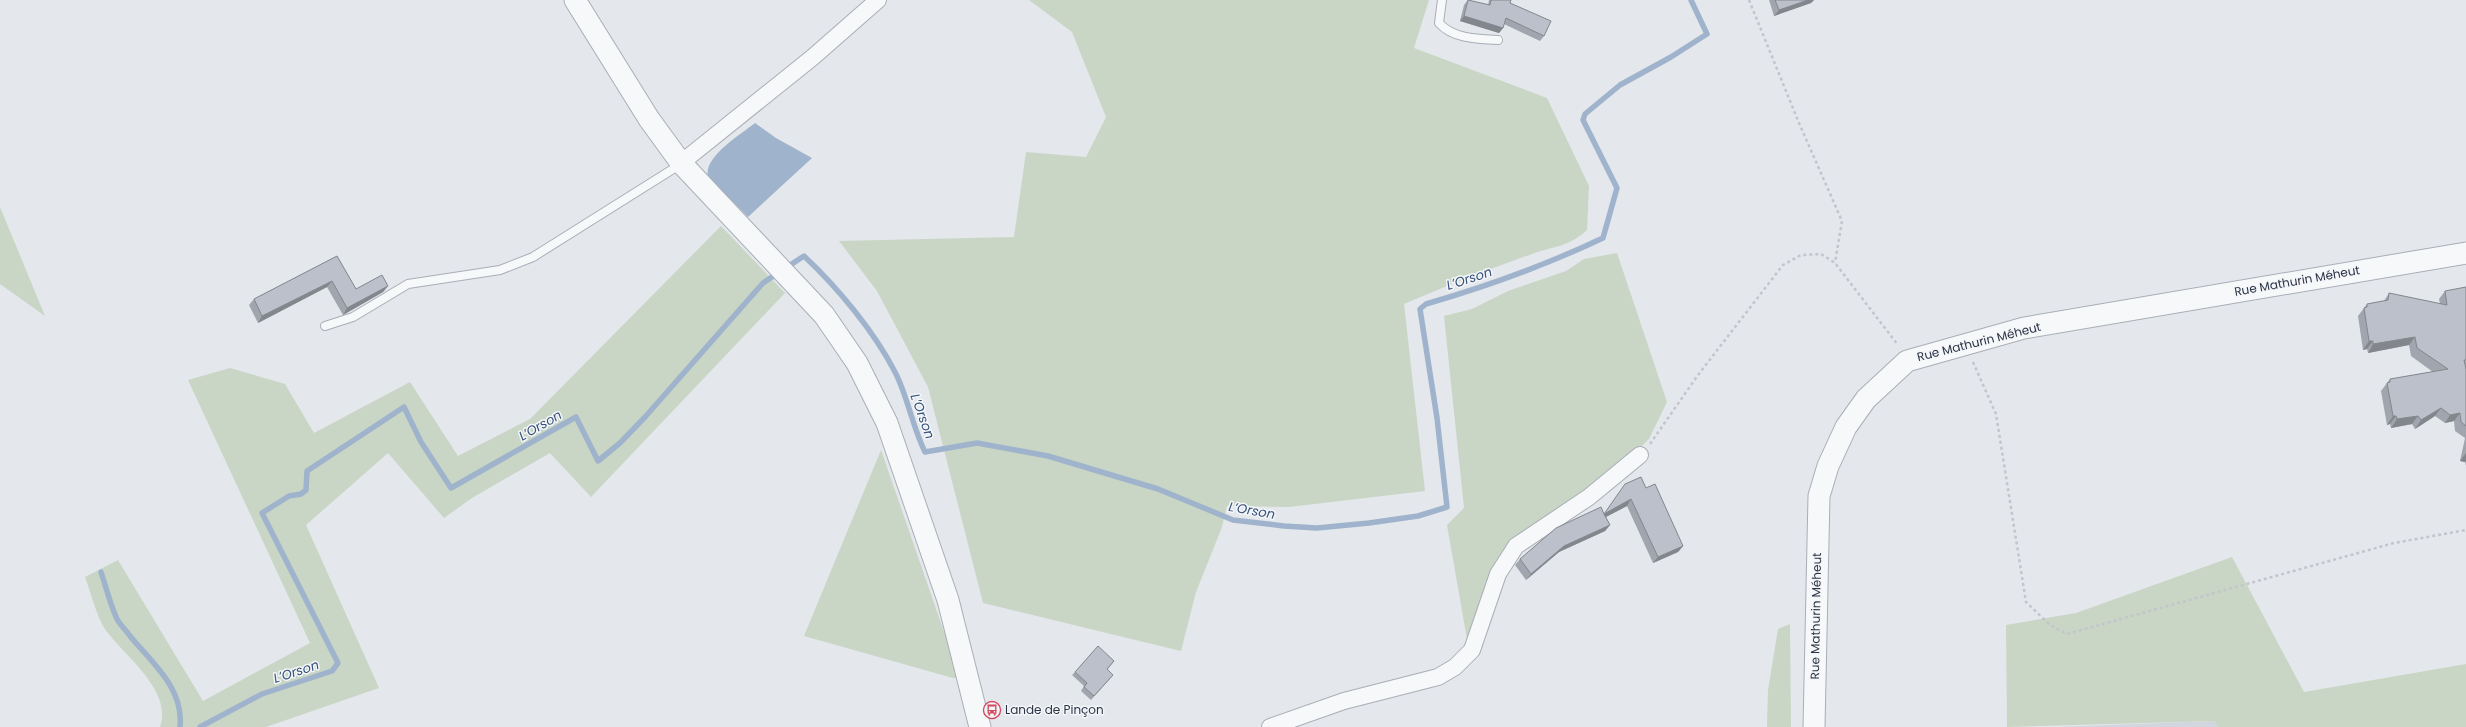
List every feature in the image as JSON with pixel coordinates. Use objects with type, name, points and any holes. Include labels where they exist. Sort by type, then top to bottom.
[{"type":"street","points":[[575,0],[649,119],[681,163],[824,315],[857,363],[887,423],[948,600],[980,727]]},
{"type":"street","points":[[681,163],[813,57],[878,0]]},
{"type":"street","name":"Rue Mathurin Méheut","points":[[1814,727],[1819,496],[1828,466],[1846,427],[1866,399],[1907,361],[2024,328],[2466,256]]},
{"type":"street","points":[[1270,727],[1344,701],[1438,677],[1455,667],[1472,650],[1498,574],[1516,546],[1589,497],[1640,455]]},
{"type":"lane","points":[[1442,0],[1439,24],[1444,29],[1452,33],[1479,39],[1498,40]]},
{"type":"lane","points":[[325,326],[353,317],[408,284],[434,278],[500,270],[533,257],[681,163]]},
{"type":"path","points":[[1749,0],[1799,123],[1842,221],[1835,263]]},
{"type":"path","points":[[1640,455],[1658,435],[1698,375],[1783,265],[1801,255],[1821,254],[1835,263],[1895,341]]},
{"type":"path","points":[[1971,356],[1996,414],[2026,602],[2050,625],[2067,634],[2180,601],[2394,543],[2466,530]]},
{"type":"shaded area","points":[[2216,721],[2217,727],[2055,727]]},
{"type":"green space","points":[[1029,0],[1429,0],[1414,48],[1547,98],[1589,186],[1587,230],[1574,240],[1452,284],[1404,304],[1425,491],[1289,507],[1227,506],[1222,527],[1196,592],[1181,651],[983,603],[928,387],[877,291],[839,241],[1014,237],[1026,152],[1086,157],[1106,117],[1072,32]]},
{"type":"green space","points":[[0,207],[45,316],[0,284]]},
{"type":"green space","points":[[721,226],[785,293],[591,497],[550,453],[472,498],[444,518],[388,453],[306,525],[379,688],[266,727],[160,727],[162,713],[160,700],[144,674],[105,629],[96,611],[85,577],[118,560],[203,701],[310,643],[188,380],[230,368],[285,384],[314,433],[410,382],[458,456],[530,419]]},
{"type":"green space","points":[[1617,253],[1667,402],[1649,439],[1609,477],[1527,530],[1468,645],[1447,525],[1464,508],[1444,316],[1472,309],[1508,291],[1566,271],[1584,259]]},
{"type":"green space","points":[[881,450],[960,678],[953,678],[804,636]]},
{"type":"green space","points":[[2232,557],[2304,692],[2466,664],[2466,727],[2217,727],[2215,721],[2007,727],[2006,625],[2076,613]]},
{"type":"green space","points":[[1790,624],[1791,727],[1767,727],[1768,690],[1778,629]]},
{"type":"water","points":[[755,123],[776,138],[812,158],[748,217],[708,177],[708,169],[711,162],[724,147]]},
{"type":"building","points":[[1468,0],[1490,5],[1491,0],[1511,0],[1510,3],[1551,21],[1544,36],[1506,18],[1503,28],[1464,16]]},
{"type":"building","points":[[1775,0],[1808,0],[1779,10]]},
{"type":"building","points":[[337,256],[356,289],[382,275],[388,286],[347,308],[332,281],[262,316],[254,299]]},
{"type":"building","points":[[2466,287],[2466,360],[2464,360],[2466,369],[2466,426],[2461,422],[2460,413],[2450,415],[2441,408],[2421,420],[2418,416],[2397,419],[2396,416],[2393,416],[2387,383],[2390,382],[2390,379],[2448,369],[2417,348],[2415,337],[2373,344],[2373,341],[2369,341],[2364,308],[2367,307],[2367,304],[2388,300],[2389,293],[2447,305],[2445,291]]},
{"type":"building","points":[[1641,477],[1646,488],[1655,484],[1683,546],[1658,557],[1631,499],[1604,514],[1625,484]]},
{"type":"building","points":[[1601,507],[1610,525],[1564,546],[1531,574],[1520,559],[1556,528]]},
{"type":"building","points":[[1098,646],[1114,661],[1107,669],[1113,675],[1094,696],[1084,687],[1087,683],[1075,672]]},
{"type":"waterway","name":"L’Orson","points":[[200,727],[262,694],[332,671],[338,663],[262,513],[289,496],[301,494],[306,490],[307,471],[404,407],[421,442],[451,488],[576,417],[598,461],[620,443],[645,417],[763,283],[804,256],[842,296],[877,341],[895,372],[925,452],[977,443],[1048,456],[1158,489],[1233,520],[1284,526],[1317,528],[1369,523],[1418,516],[1447,507],[1437,418],[1420,309],[1426,304],[1472,290],[1538,266],[1603,238],[1617,188],[1583,120],[1585,114],[1620,85],[1671,57],[1707,34],[1691,0]]},
{"type":"waterway","points":[[101,572],[118,621],[157,666],[172,688],[180,713],[180,727]]},
{"type":"place","name":"Lande de Pinçon","points":[[992,710]]}]
